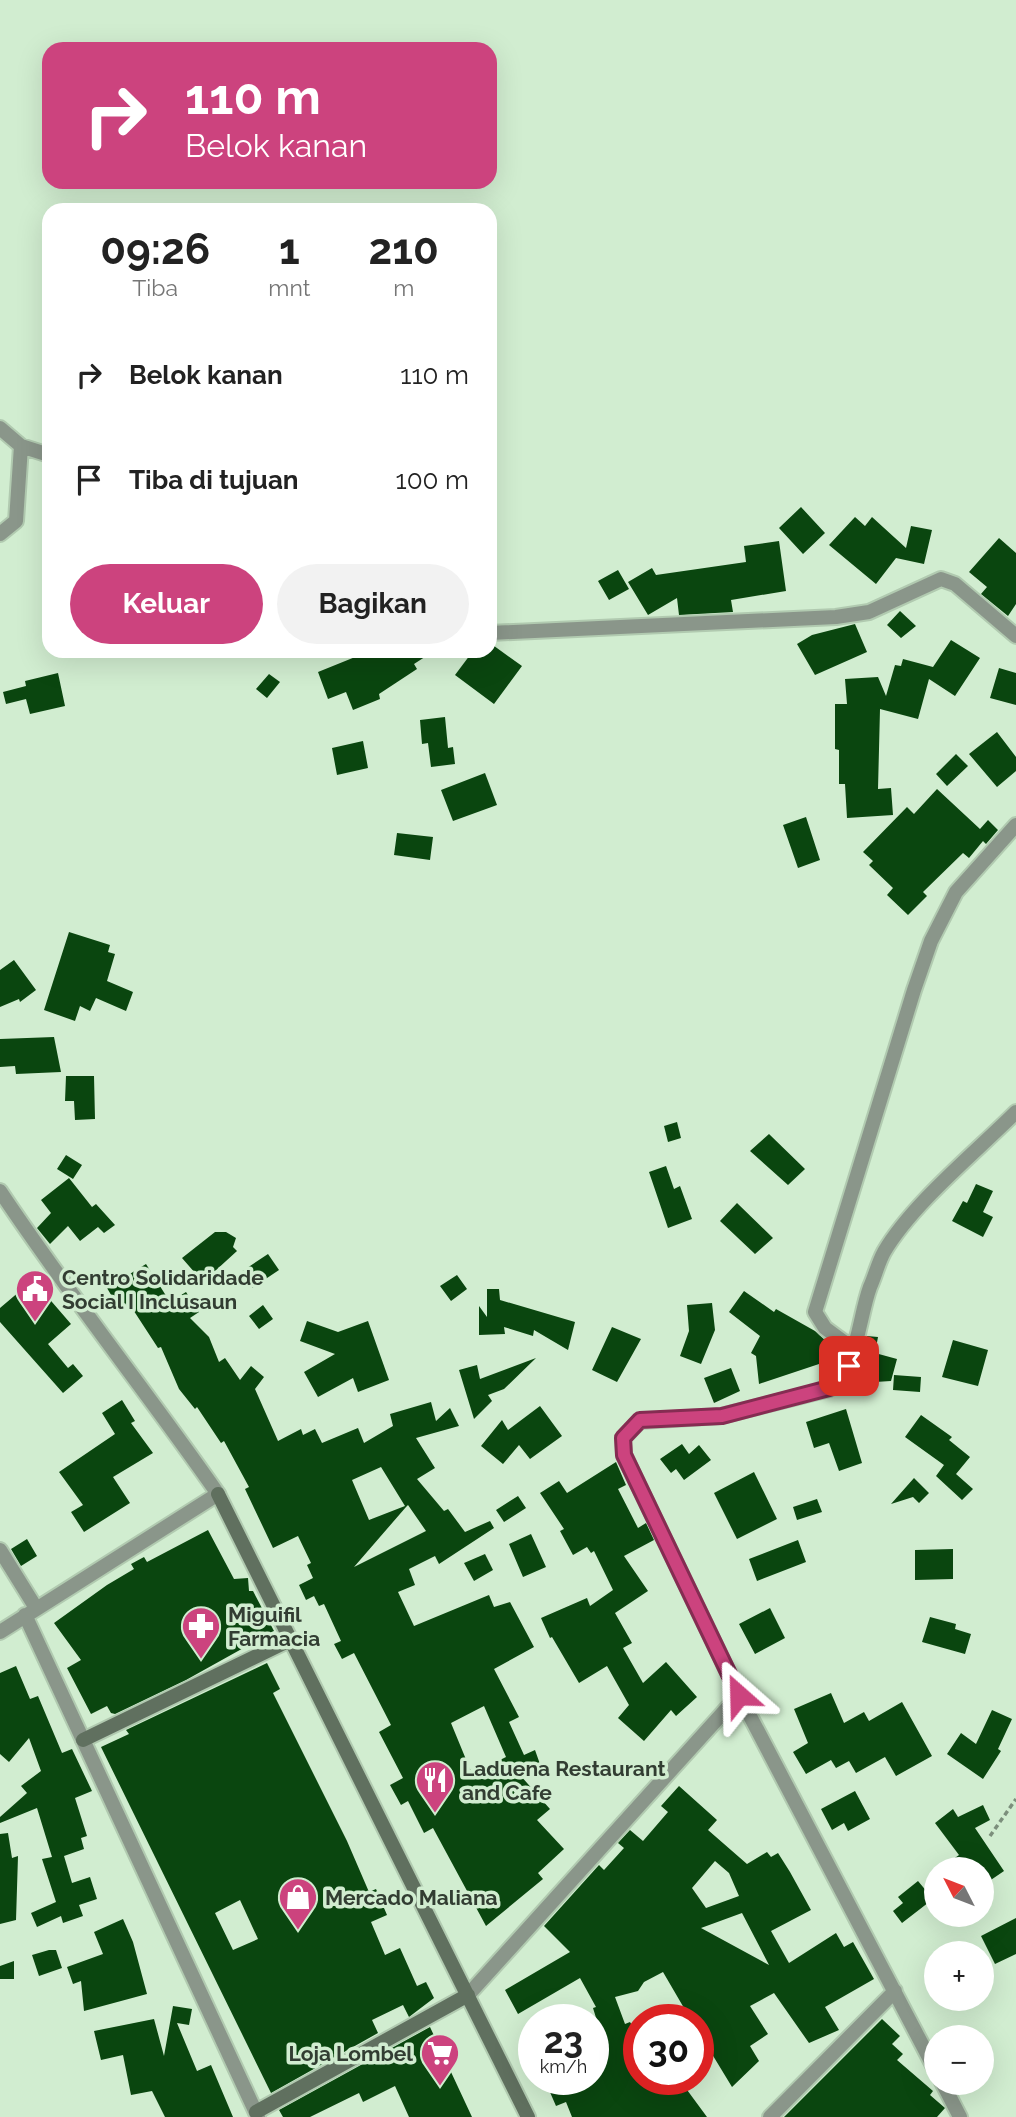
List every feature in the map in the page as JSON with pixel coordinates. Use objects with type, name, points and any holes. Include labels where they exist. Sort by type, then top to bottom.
[{"type":"street","points":[[0,428],[21,446],[42,453]]},
{"type":"street","points":[[0,534],[16,521],[21,446]]},
{"type":"street","points":[[497,633],[836,617],[869,612],[941,579],[955,584],[1016,636]]},
{"type":"street","points":[[852,1348],[825,1328],[815,1312],[909,1003],[931,941],[956,892],[1016,825]]},
{"type":"street","points":[[924,2048],[739,1695],[624,1455],[623,1438],[640,1420],[722,1416],[829,1388],[841,1380],[849,1366],[852,1348],[883,1253],[929,1198],[1016,1112]]},
{"type":"street","points":[[0,1191],[48,1263],[144,1388],[218,1494],[528,2117]]},
{"type":"street","points":[[0,1632],[218,1494]]},
{"type":"street","points":[[0,1550],[30,1612],[83,1740],[257,2114],[468,1995],[739,1695]]},
{"type":"street","points":[[83,1740],[292,1639]]},
{"type":"street","points":[[770,2117],[895,1991]]},
{"type":"street","points":[[949,2095],[960,2117]]},
{"type":"path","points":[[990,1836],[1016,1799]]},
{"type":"building","points":[[801,507],[825,533],[803,554],[779,528]]},
{"type":"building","points":[[855,517],[865,526],[872,517],[906,548],[911,526],[932,530],[924,564],[896,558],[876,584],[829,545]]},
{"type":"building","points":[[999,538],[1016,553],[1016,604],[1008,616],[981,594],[987,587],[969,572]]},
{"type":"building","points":[[779,541],[786,591],[731,600],[733,612],[679,615],[677,598],[648,615],[628,582],[652,568],[656,575],[746,562],[744,546]]},
{"type":"building","points":[[618,570],[629,589],[609,600],[598,581]]},
{"type":"building","points":[[900,611],[916,626],[901,638],[887,625]]},
{"type":"building","points":[[855,624],[867,652],[815,675],[797,644],[812,635]]},
{"type":"building","points":[[951,640],[980,658],[955,696],[929,679],[918,719],[880,709],[878,789],[891,788],[893,815],[847,818],[845,784],[839,784],[839,750],[835,749],[835,704],[847,704],[845,679],[878,677],[886,696],[895,665],[901,666],[903,659],[933,667]]},
{"type":"building","points":[[497,648],[522,666],[494,704],[455,675],[468,658],[497,658]]},
{"type":"building","points":[[353,658],[423,658],[414,664],[417,669],[379,694],[380,699],[353,710],[346,692],[328,699],[318,672]]},
{"type":"building","points":[[999,668],[1016,673],[1016,705],[990,698]]},
{"type":"building","points":[[58,673],[65,706],[30,714],[26,699],[6,704],[3,692],[26,686],[25,681]]},
{"type":"building","points":[[269,674],[280,682],[267,698],[256,689]]},
{"type":"building","points":[[445,717],[448,748],[453,747],[455,764],[431,767],[428,743],[422,744],[420,720]]},
{"type":"building","points":[[997,732],[1016,757],[1016,771],[997,787],[969,754]]},
{"type":"building","points":[[363,741],[368,768],[337,775],[332,748]]},
{"type":"building","points":[[956,754],[968,766],[947,786],[936,774]]},
{"type":"building","points":[[485,773],[497,805],[453,821],[441,790]]},
{"type":"building","points":[[937,789],[980,829],[988,820],[998,830],[986,844],[983,841],[969,858],[963,853],[923,892],[927,896],[908,915],[887,895],[893,888],[869,865],[873,861],[863,852],[907,807],[914,814]]},
{"type":"building","points":[[806,817],[820,860],[798,868],[783,825]]},
{"type":"building","points":[[397,833],[433,837],[430,860],[394,855]]},
{"type":"building","points":[[69,932],[110,945],[108,952],[115,954],[107,981],[133,992],[126,1011],[96,998],[90,1011],[80,1006],[75,1021],[44,1010]]},
{"type":"building","points":[[14,960],[36,990],[20,1002],[19,999],[0,1007],[0,970]]},
{"type":"building","points":[[54,1037],[61,1072],[16,1074],[15,1066],[0,1067],[0,1039]]},
{"type":"building","points":[[66,1076],[94,1076],[95,1119],[75,1120],[74,1101],[65,1101]]},
{"type":"building","points":[[677,1122],[681,1138],[668,1142],[664,1126]]},
{"type":"building","points":[[769,1134],[805,1169],[788,1185],[750,1151]]},
{"type":"building","points":[[66,1155],[82,1165],[73,1179],[57,1169]]},
{"type":"building","points":[[666,1166],[674,1189],[680,1186],[692,1219],[668,1228],[649,1172]]},
{"type":"building","points":[[69,1178],[92,1207],[96,1204],[115,1225],[104,1233],[98,1227],[80,1241],[68,1226],[50,1244],[37,1228],[51,1213],[41,1200]]},
{"type":"building","points":[[976,1184],[993,1191],[983,1212],[993,1217],[983,1237],[952,1221],[963,1201],[967,1203]]},
{"type":"building","points":[[737,1203],[773,1238],[755,1254],[720,1221]]},
{"type":"building","points":[[215,1232],[226,1232],[236,1238],[233,1247],[237,1251],[203,1282],[182,1258]]},
{"type":"building","points":[[268,1254],[279,1270],[252,1288],[241,1272]]},
{"type":"building","points":[[146,1264],[170,1302],[186,1292],[199,1312],[190,1318],[209,1337],[219,1362],[225,1358],[240,1380],[251,1366],[264,1377],[255,1389],[278,1441],[301,1429],[303,1435],[315,1429],[322,1443],[358,1428],[364,1443],[393,1426],[390,1414],[431,1402],[436,1421],[450,1408],[459,1426],[416,1438],[435,1468],[417,1479],[444,1511],[448,1509],[465,1532],[490,1521],[494,1528],[439,1564],[435,1556],[409,1569],[415,1585],[398,1592],[414,1626],[489,1595],[494,1607],[510,1602],[534,1647],[494,1669],[519,1717],[509,1722],[524,1755],[535,1750],[541,1767],[520,1775],[550,1809],[537,1820],[564,1849],[538,1873],[543,1879],[486,1926],[433,1828],[424,1833],[408,1801],[401,1805],[390,1785],[403,1778],[379,1732],[391,1725],[354,1653],[342,1659],[334,1644],[341,1641],[324,1604],[319,1606],[314,1596],[306,1600],[299,1585],[313,1578],[307,1565],[311,1563],[298,1536],[273,1548],[245,1489],[249,1487],[224,1441],[221,1443],[197,1407],[195,1409],[179,1389],[161,1347],[158,1348],[130,1305],[120,1310],[107,1288]],"holes":[[[381,1467],[405,1506],[369,1520],[352,1480]],[[408,1505],[426,1531],[354,1567]],[[484,1706],[506,1757],[472,1774],[451,1723]]]},
{"type":"building","points":[[457,1275],[467,1289],[451,1301],[440,1286]]},
{"type":"building","name":"Centro Solidaridade Social I Inclusaun","points":[[33,1280],[71,1324],[48,1344],[68,1368],[73,1364],[83,1376],[63,1393],[0,1322],[0,1308]]},
{"type":"building","points":[[487,1289],[499,1289],[500,1300],[575,1322],[568,1350],[534,1330],[533,1336],[504,1327],[505,1334],[479,1335],[479,1306],[487,1317]]},
{"type":"building","points":[[744,1291],[774,1312],[776,1309],[815,1331],[827,1342],[819,1364],[759,1384],[756,1356],[751,1353],[760,1336],[729,1312]]},
{"type":"building","points":[[712,1303],[715,1330],[701,1364],[680,1356],[689,1331],[687,1305]]},
{"type":"building","points":[[263,1305],[273,1319],[259,1329],[249,1316]]},
{"type":"building","points":[[307,1321],[338,1332],[368,1321],[389,1380],[358,1392],[353,1378],[318,1397],[304,1372],[335,1354],[300,1341]]},
{"type":"building","points":[[612,1327],[641,1339],[617,1382],[592,1370]]},
{"type":"building","points":[[867,1336],[878,1337],[875,1353],[897,1359],[891,1381],[859,1383],[858,1365]]},
{"type":"building","points":[[953,1340],[988,1350],[978,1386],[942,1377]]},
{"type":"building","points":[[536,1358],[504,1389],[488,1395],[492,1401],[474,1419],[459,1370],[477,1365],[480,1379]]},
{"type":"building","points":[[731,1368],[740,1391],[714,1403],[704,1378]]},
{"type":"building","points":[[894,1375],[921,1377],[920,1392],[893,1390]]},
{"type":"building","points":[[122,1400],[135,1421],[131,1423],[153,1453],[113,1477],[130,1503],[84,1532],[71,1512],[83,1505],[59,1472],[115,1434],[102,1413]]},
{"type":"building","points":[[540,1406],[562,1436],[530,1459],[519,1445],[503,1464],[481,1446],[502,1420],[508,1430]]},
{"type":"building","points":[[846,1409],[862,1463],[839,1471],[829,1443],[814,1448],[806,1422]]},
{"type":"building","points":[[921,1415],[952,1437],[949,1440],[970,1457],[956,1474],[973,1489],[962,1500],[936,1476],[944,1465],[905,1437]]},
{"type":"building","points":[[682,1444],[689,1454],[699,1445],[711,1460],[684,1480],[676,1469],[671,1473],[660,1459]]},
{"type":"building","points":[[616,1462],[626,1485],[618,1489],[638,1528],[646,1523],[654,1540],[624,1556],[648,1591],[615,1613],[632,1643],[623,1648],[643,1683],[666,1662],[697,1697],[676,1716],[671,1710],[644,1741],[618,1718],[629,1705],[607,1666],[579,1683],[552,1637],[550,1638],[541,1618],[587,1598],[590,1606],[613,1590],[594,1551],[591,1553],[587,1547],[573,1555],[560,1531],[564,1529],[540,1493],[559,1481],[567,1493]]},
{"type":"building","points":[[754,1472],[777,1519],[737,1539],[714,1493]]},
{"type":"building","points":[[914,1478],[929,1493],[919,1503],[913,1497],[891,1504]]},
{"type":"building","points":[[518,1496],[526,1508],[504,1522],[496,1510]]},
{"type":"building","points":[[817,1499],[822,1512],[797,1520],[793,1507]]},
{"type":"building","points":[[208,1530],[234,1579],[248,1578],[249,1591],[253,1591],[274,1631],[186,1680],[115,1714],[111,1713],[107,1706],[91,1714],[67,1668],[81,1660],[54,1623],[134,1569],[131,1564],[144,1557],[147,1562]]},
{"type":"building","points":[[531,1534],[546,1567],[523,1577],[509,1544]]},
{"type":"building","points":[[27,1539],[37,1556],[21,1566],[11,1549]]},
{"type":"building","points":[[798,1540],[806,1562],[757,1581],[749,1559]]},
{"type":"building","points":[[953,1549],[953,1579],[915,1580],[915,1550]]},
{"type":"building","points":[[485,1554],[493,1570],[474,1581],[464,1563]]},
{"type":"building","points":[[770,1608],[785,1638],[755,1654],[739,1624]]},
{"type":"building","points":[[930,1617],[956,1624],[955,1629],[971,1634],[965,1654],[922,1642]]},
{"type":"building","name":"Mercado Maliana","points":[[267,1663],[280,1689],[273,1693],[347,1841],[369,1892],[376,1889],[387,1915],[371,1922],[385,1955],[400,1948],[417,1986],[426,1982],[434,1998],[409,2017],[403,2005],[372,2020],[378,2033],[271,2093],[101,1747],[129,1734],[126,1730]],"holes":[[[240,1900],[258,1939],[233,1950],[215,1913]]]},
{"type":"building","points":[[16,1666],[30,1699],[38,1696],[62,1753],[72,1749],[92,1791],[75,1798],[87,1836],[81,1838],[84,1849],[64,1856],[72,1883],[90,1877],[97,1899],[79,1905],[83,1916],[63,1923],[61,1916],[37,1927],[31,1913],[56,1902],[42,1859],[52,1857],[37,1808],[0,1823],[0,1817],[27,1793],[21,1786],[41,1771],[29,1738],[9,1762],[0,1754],[0,1673]]},
{"type":"building","points":[[831,1693],[844,1723],[864,1712],[869,1721],[902,1702],[932,1756],[896,1776],[885,1757],[856,1773],[849,1761],[836,1768],[831,1760],[806,1774],[793,1752],[808,1743],[794,1709]]},
{"type":"building","points":[[992,1710],[1012,1719],[998,1749],[1001,1751],[983,1779],[947,1754],[961,1733],[976,1744]]},
{"type":"building","points":[[679,1786],[717,1820],[708,1830],[747,1864],[767,1852],[771,1857],[778,1853],[811,1910],[771,1931],[789,1963],[836,1933],[844,1947],[853,1942],[874,1979],[825,2007],[839,2030],[809,2043],[774,1993],[750,2006],[768,2034],[750,2046],[759,2061],[732,2087],[714,2057],[714,2004],[682,2004],[663,1972],[644,1982],[638,1991],[615,1997],[623,2019],[623,2095],[691,2095],[707,2117],[572,2117],[566,2102],[556,2106],[551,2095],[609,2095],[609,2004],[594,2004],[580,1978],[535,2004],[518,2004],[518,2014],[505,1990],[570,1952],[544,1926],[599,1865],[604,1870],[624,1848],[618,1843],[630,1830],[643,1841],[668,1812],[661,1806]],"holes":[[[715,1861],[729,1873],[739,1896],[706,1908],[692,1888]],[[742,1913],[769,1965],[701,1928]]]},
{"type":"building","points":[[855,1791],[870,1819],[848,1831],[844,1823],[832,1830],[821,1809]]},
{"type":"building","points":[[983,1805],[990,1820],[975,1828],[1004,1871],[994,1878],[994,1857],[956,1857],[959,1855],[935,1823],[953,1809],[958,1817]]},
{"type":"building","points":[[8,1833],[12,1858],[18,1856],[16,1920],[0,1924],[0,1834]]},
{"type":"building","points":[[918,1881],[924,1888],[924,1906],[902,1923],[893,1911],[903,1903],[898,1897]]},
{"type":"building","points":[[1016,1918],[1016,1954],[995,1964],[994,1941],[984,1941],[981,1936]]},
{"type":"building","points":[[123,1919],[133,1942],[147,1994],[84,2011],[81,1981],[73,1984],[67,1967],[103,1954],[94,1932]]},
{"type":"building","points":[[56,1950],[62,1968],[39,1976],[32,1955]]},
{"type":"building","points":[[14,1961],[14,1979],[0,1979],[0,1966]]},
{"type":"building","points":[[173,2006],[192,2009],[189,2025],[177,2023],[197,2071],[211,2065],[233,2117],[165,2117],[152,2091],[131,2095],[123,2055],[101,2060],[94,2031],[154,2019],[164,2056]]},
{"type":"building","points":[[882,2019],[900,2036],[892,2044],[903,2054],[897,2060],[924,2083],[924,2095],[930,2095],[945,2108],[937,2117],[784,2117]]},
{"type":"building","points":[[430,2027],[472,2117],[409,2117],[395,2086],[363,2102],[359,2093],[310,2117],[283,2117],[279,2110]]},
{"type":"place","name":"Centro Solidaridade Social I Inclusaun","points":[[35,1323]]},
{"type":"place","name":"Miguifil Farmacia","points":[[201,1660]]},
{"type":"place","name":"Laduena Restaurant and Cafe","points":[[435,1814]]},
{"type":"place","name":"Mercado Maliana","points":[[298,1931]]},
{"type":"place","name":"Loja Lombel","points":[[440,2087]]},
{"type":"route","points":[[739,1695],[624,1455],[623,1438],[640,1420],[722,1416],[829,1388],[841,1380],[849,1366]]}]
